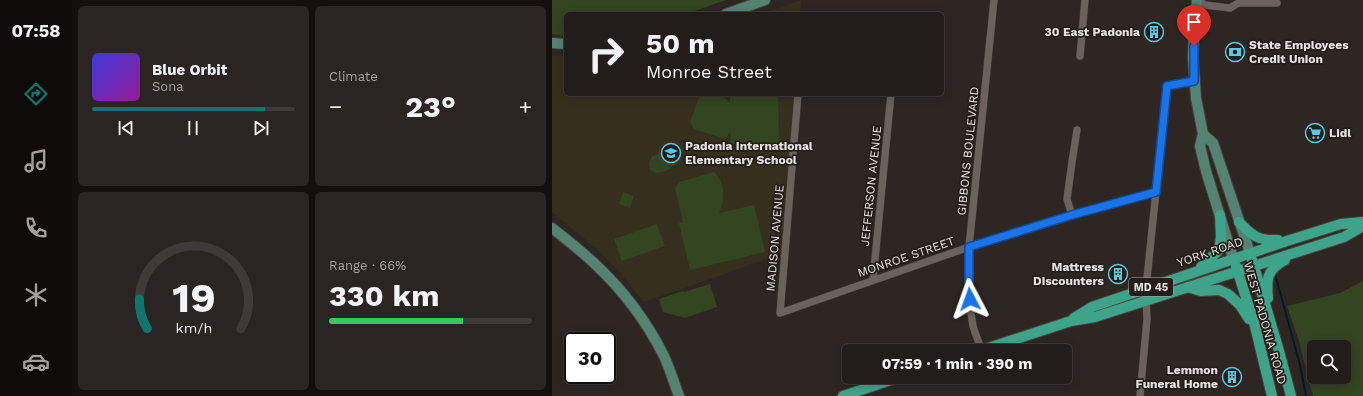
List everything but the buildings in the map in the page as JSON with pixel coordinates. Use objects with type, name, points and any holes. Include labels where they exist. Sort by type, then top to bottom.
[{"type":"main road","points":[[1197,271],[1219,251],[1221,237],[1220,215]]},
{"type":"main road","points":[[1239,222],[1246,230],[1258,238],[1267,241],[1290,240]]},
{"type":"main road","name":"YORK ROAD","points":[[1071,321],[1092,308],[1233,258],[1341,224],[1363,222]]},
{"type":"main road","name":"YORK ROAD","points":[[999,344],[1071,321],[1095,317],[1344,237],[1363,226]]},
{"type":"main road","points":[[1270,320],[1267,285],[1269,272],[1278,264],[1306,249]]},
{"type":"main road","name":"WEST PADONIA ROAD","points":[[1250,253],[1291,396]]},
{"type":"main road","name":"WEST PADONIA ROAD","points":[[1233,258],[1255,326],[1272,396]]},
{"type":"main road","points":[[1187,287],[1201,291],[1219,290],[1228,294],[1240,305],[1255,326]]},
{"type":"main road","points":[[843,396],[879,384]]},
{"type":"street","points":[[732,12],[765,0]]},
{"type":"street","name":"GIBBONS BOULEVARD","points":[[978,344],[971,310],[969,287],[969,247],[994,0]]},
{"type":"street","points":[[1080,56],[1085,0]]},
{"type":"street","points":[[1233,258],[1200,146],[1203,134],[1194,81],[1194,33],[1198,0],[1205,5],[1230,8],[1235,2],[1277,4]]},
{"type":"street","points":[[552,43],[564,44]]},
{"type":"street","points":[[1146,288],[1167,86],[1194,81]]},
{"type":"street","name":"MADISON AVENUE","points":[[780,313],[798,96]]},
{"type":"street","name":"JEFFERSON AVENUE","points":[[873,280],[891,96]]},
{"type":"street","points":[[1072,215],[1067,200],[1077,130]]},
{"type":"street","points":[[1203,134],[1213,143],[1250,253]]},
{"type":"street","name":"MONROE STREET","points":[[780,313],[969,247],[1072,215],[1156,192]]},
{"type":"street","points":[[552,228],[593,263],[619,290],[633,308],[664,356],[679,396]]},
{"type":"street","points":[[1140,396],[1147,319],[1146,301]]},
{"type":"shaded area","points":[[801,0],[800,12],[768,12]]},
{"type":"shaded area","name":"Padonia International Elementary School","points":[[552,55],[564,56],[564,96],[794,96],[781,254],[644,302],[615,267],[600,252],[552,212]]},
{"type":"green space","points":[[552,0],[726,0],[692,12],[564,12],[564,36],[552,34]]},
{"type":"green space","points":[[699,96],[722,96],[730,103],[730,96],[778,96],[779,143],[731,144],[730,132],[725,139],[694,129],[690,122]]},
{"type":"green space","points":[[674,143],[681,160],[666,171],[656,173],[650,170],[649,163],[652,156],[667,150],[667,146]]},
{"type":"green space","points":[[714,172],[721,181],[723,191],[719,213],[754,205],[765,252],[690,270],[679,223],[683,222],[675,188],[679,182]]},
{"type":"green space","points":[[623,192],[634,196],[630,208],[619,204]]},
{"type":"green space","points":[[657,224],[665,246],[622,261],[614,239]]},
{"type":"green space","points":[[1363,281],[1363,396],[1313,396],[1310,384],[1351,384],[1351,340],[1307,340],[1307,372],[1299,341],[1287,306],[1340,293]]},
{"type":"green space","points":[[710,284],[717,307],[685,318],[663,312],[659,299]]},
{"type":"waterway","points":[[1275,274],[1300,365],[1306,396]]},
{"type":"place","name":"30 East Padonia","points":[[1154,32]]},
{"type":"place","name":"State Employees Credit Union","points":[[1235,52]]},
{"type":"place","name":"Lidl","points":[[1315,133]]},
{"type":"place","name":"Padonia International Elementary School","points":[[671,153]]},
{"type":"place","name":"Mattress Discounters","points":[[1118,274]]},
{"type":"place","name":"Lemmon Funeral Home","points":[[1232,377]]},
{"type":"route","points":[[970,299],[968,267],[969,247],[1072,215],[1156,192],[1167,86],[1194,81],[1194,46]]}]
